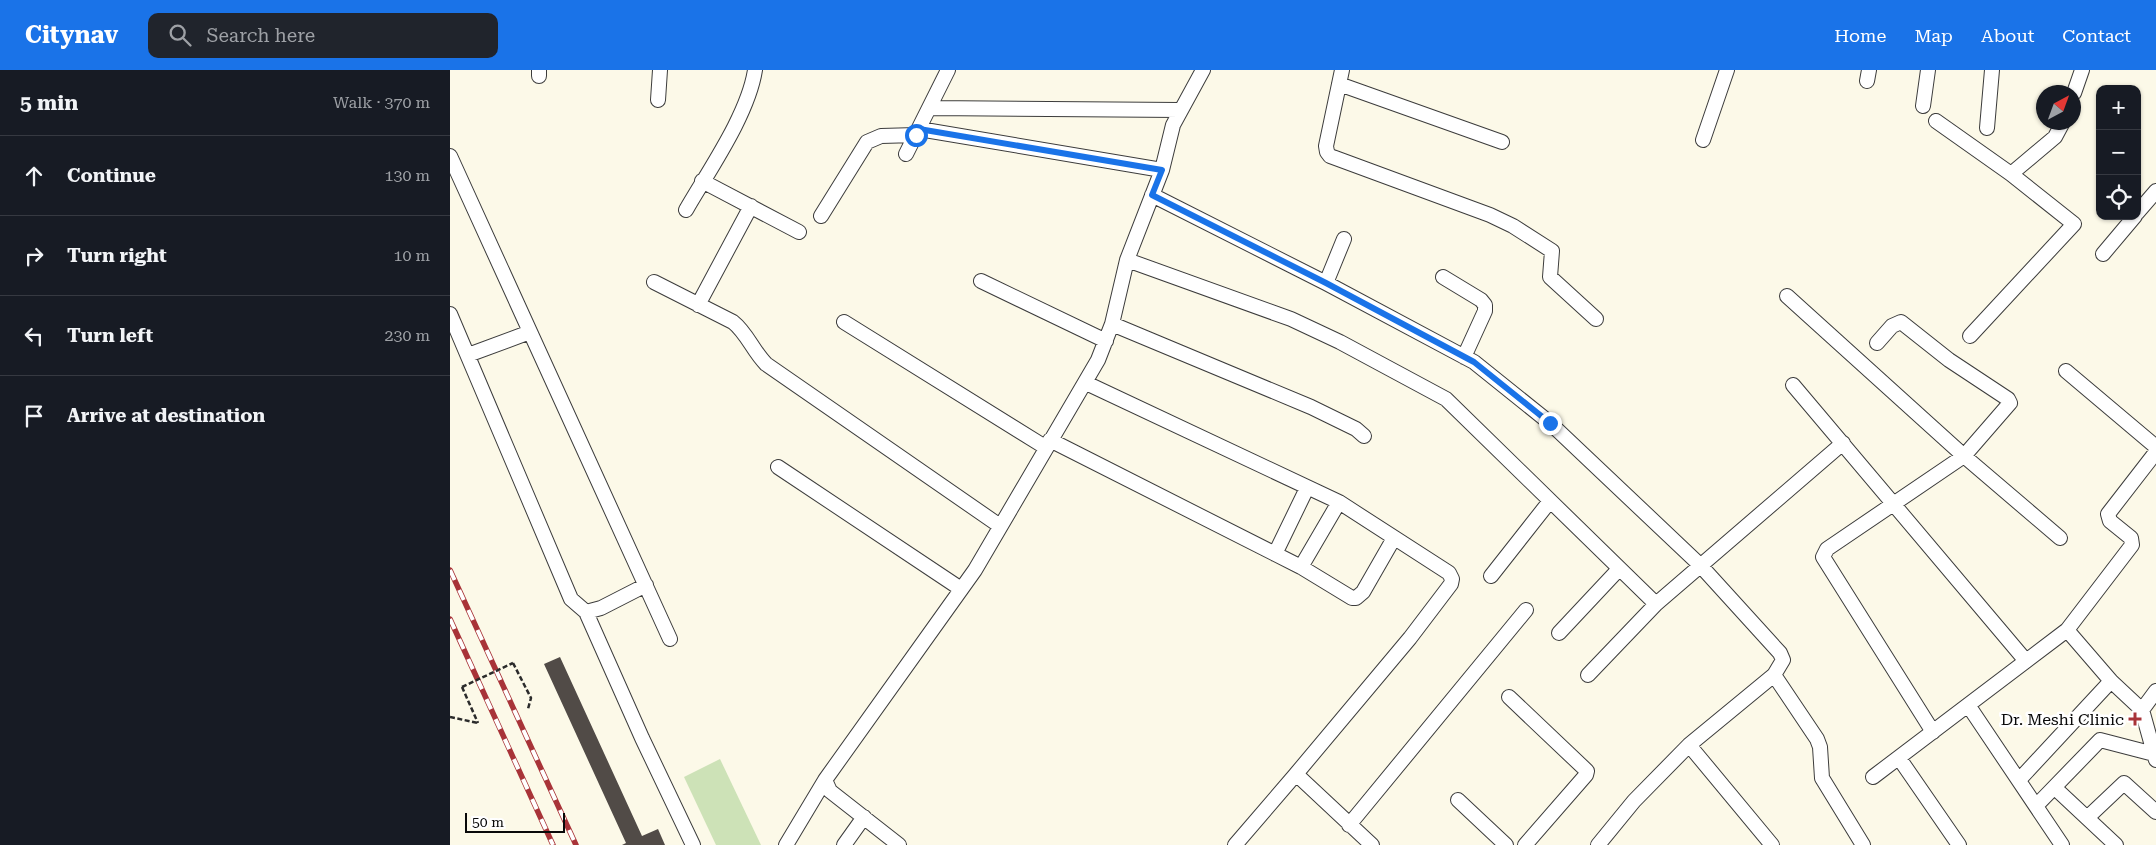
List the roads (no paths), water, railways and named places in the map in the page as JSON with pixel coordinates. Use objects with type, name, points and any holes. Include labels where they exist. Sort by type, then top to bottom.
[{"type":"street","points":[[658,100],[660,70]]},
{"type":"street","points":[[686,210],[744,106],[756,70]]},
{"type":"street","points":[[906,154],[948,70]]},
{"type":"street","points":[[786,845],[825,780],[975,570],[1048,444],[1086,383],[1112,324],[1127,260],[1162,170],[1173,125],[1203,70]]},
{"type":"street","points":[[1703,140],[1727,70]]},
{"type":"street","points":[[1923,106],[1928,70]]},
{"type":"street","points":[[1987,128],[1992,70]]},
{"type":"street","points":[[2077,85],[2082,70]]},
{"type":"street","points":[[1502,142],[1340,77],[1326,146],[1330,156],[1490,215],[1513,226],[1552,251],[1550,277],[1596,319]]},
{"type":"street","points":[[930,108],[1180,110]]},
{"type":"street","points":[[1936,121],[2010,174],[2074,224],[1970,336]]},
{"type":"street","points":[[2010,174],[2055,136],[2058,130]]},
{"type":"street","points":[[821,216],[867,142],[881,136],[917,132],[1162,170]]},
{"type":"street","points":[[450,156],[453,171],[530,332],[670,639]]},
{"type":"street","points":[[702,181],[799,232]]},
{"type":"street","points":[[2141,208],[2156,191]]},
{"type":"street","points":[[1152,195],[1326,283],[1464,357],[1493,376],[1550,423],[1700,565],[1780,653],[1783,660],[1774,675],[1689,745],[1634,801],[1598,845]]},
{"type":"street","points":[[698,304],[750,206]]},
{"type":"street","points":[[2102,254],[2132,220]]},
{"type":"street","points":[[1326,283],[1344,239]]},
{"type":"street","points":[[1127,260],[1291,319],[1340,342],[1446,399],[1656,604]]},
{"type":"street","points":[[1443,277],[1481,300],[1486,307],[1464,357]]},
{"type":"street","points":[[981,281],[1106,341]]},
{"type":"street","points":[[654,282],[740,328],[749,344],[766,364],[1000,526]]},
{"type":"street","points":[[1787,296],[1964,456],[2060,538]]},
{"type":"street","points":[[450,314],[571,599],[586,612],[642,738],[693,845]]},
{"type":"street","points":[[844,322],[1048,444],[1301,567],[1352,598],[1356,598],[1363,592],[1394,538]]},
{"type":"street","points":[[1877,343],[1892,326],[1901,322],[1949,360],[2008,399],[2009,406],[1964,456],[1827,549],[1823,557],[1933,732]]},
{"type":"street","points":[[1112,324],[1311,407],[1356,429],[1364,436]]},
{"type":"street","points":[[468,356],[530,332]]},
{"type":"street","points":[[2066,370],[2156,447]]},
{"type":"street","points":[[1086,383],[1339,502],[1449,573],[1452,579],[1451,584],[1410,638],[1235,845]]},
{"type":"street","points":[[1793,385],[2026,661]]},
{"type":"street","points":[[1588,675],[1656,604],[1843,443]]},
{"type":"street","points":[[1873,778],[2067,630],[2132,545],[2131,538],[2110,521],[2108,514],[2156,452]]},
{"type":"street","points":[[778,467],[962,589]]},
{"type":"street","points":[[1275,554],[1307,488]]},
{"type":"street","points":[[1491,576],[1550,501]]},
{"type":"street","points":[[1301,567],[1339,502]]},
{"type":"street","points":[[1559,633],[1619,569]]},
{"type":"street","points":[[586,612],[601,608],[646,585]]},
{"type":"street","points":[[1350,825],[1526,610]]},
{"type":"street","points":[[2067,630],[2111,681],[2142,710],[2155,758]]},
{"type":"street","points":[[1774,675],[1817,739],[1820,746],[1822,778],[1863,845]]},
{"type":"street","points":[[2019,780],[2111,681]]},
{"type":"street","points":[[1509,696],[1587,771],[1586,775],[1525,845]]},
{"type":"street","points":[[2142,710],[2154,697]]},
{"type":"street","points":[[1968,705],[2062,845]]},
{"type":"street","points":[[2036,806],[2100,740],[2155,758]]},
{"type":"street","points":[[1689,745],[1772,845]]},
{"type":"street","points":[[1898,758],[1958,845]]},
{"type":"street","points":[[1296,774],[1372,845]]},
{"type":"street","points":[[825,780],[830,791],[897,844]]},
{"type":"street","points":[[2087,818],[2124,783],[2156,812]]},
{"type":"street","points":[[2055,788],[2116,845]]},
{"type":"street","points":[[1458,800],[1506,845]]},
{"type":"street","points":[[844,845],[864,817]]},
{"type":"railway","points":[[450,570],[576,845]]},
{"type":"railway","points":[[450,619],[553,845]]},
{"type":"place","name":"Dr. Meshi Clinic","points":[[2135,719]]}]
